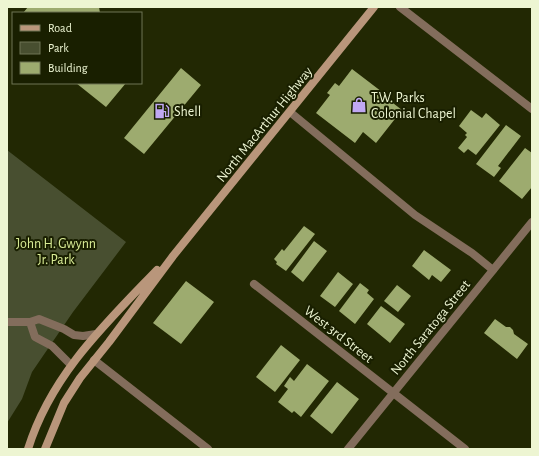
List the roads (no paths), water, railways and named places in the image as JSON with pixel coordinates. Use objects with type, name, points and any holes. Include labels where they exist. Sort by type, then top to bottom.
[{"type":"main road","name":"North MacArthur Highway","points":[[45,449],[64,403],[80,378],[109,342],[173,256],[374,7]]},
{"type":"main road","name":"North MacArthur Highway","points":[[28,449],[37,422],[49,398],[71,365],[96,334],[173,256]]},
{"type":"street","points":[[400,7],[532,109]]},
{"type":"street","points":[[290,112],[415,215],[472,253],[493,270]]},
{"type":"street","name":"North Saratoga Street","points":[[348,449],[532,222]]},
{"type":"street","name":"West 3rd Street","points":[[254,284],[465,449]]},
{"type":"street","points":[[7,322],[30,322],[39,319],[64,329],[74,335],[83,336],[96,334]]},
{"type":"street","points":[[30,322],[35,337],[52,346],[71,365]]},
{"type":"street","points":[[94,360],[208,449]]},
{"type":"place","name":"T.W. Parks Colonial Chapel","points":[[359,105]]},
{"type":"place","name":"Shell","points":[[162,111]]},
{"type":"park label","name":"John H. Gwynn Jr. Park","points":[[56,252]]}]
